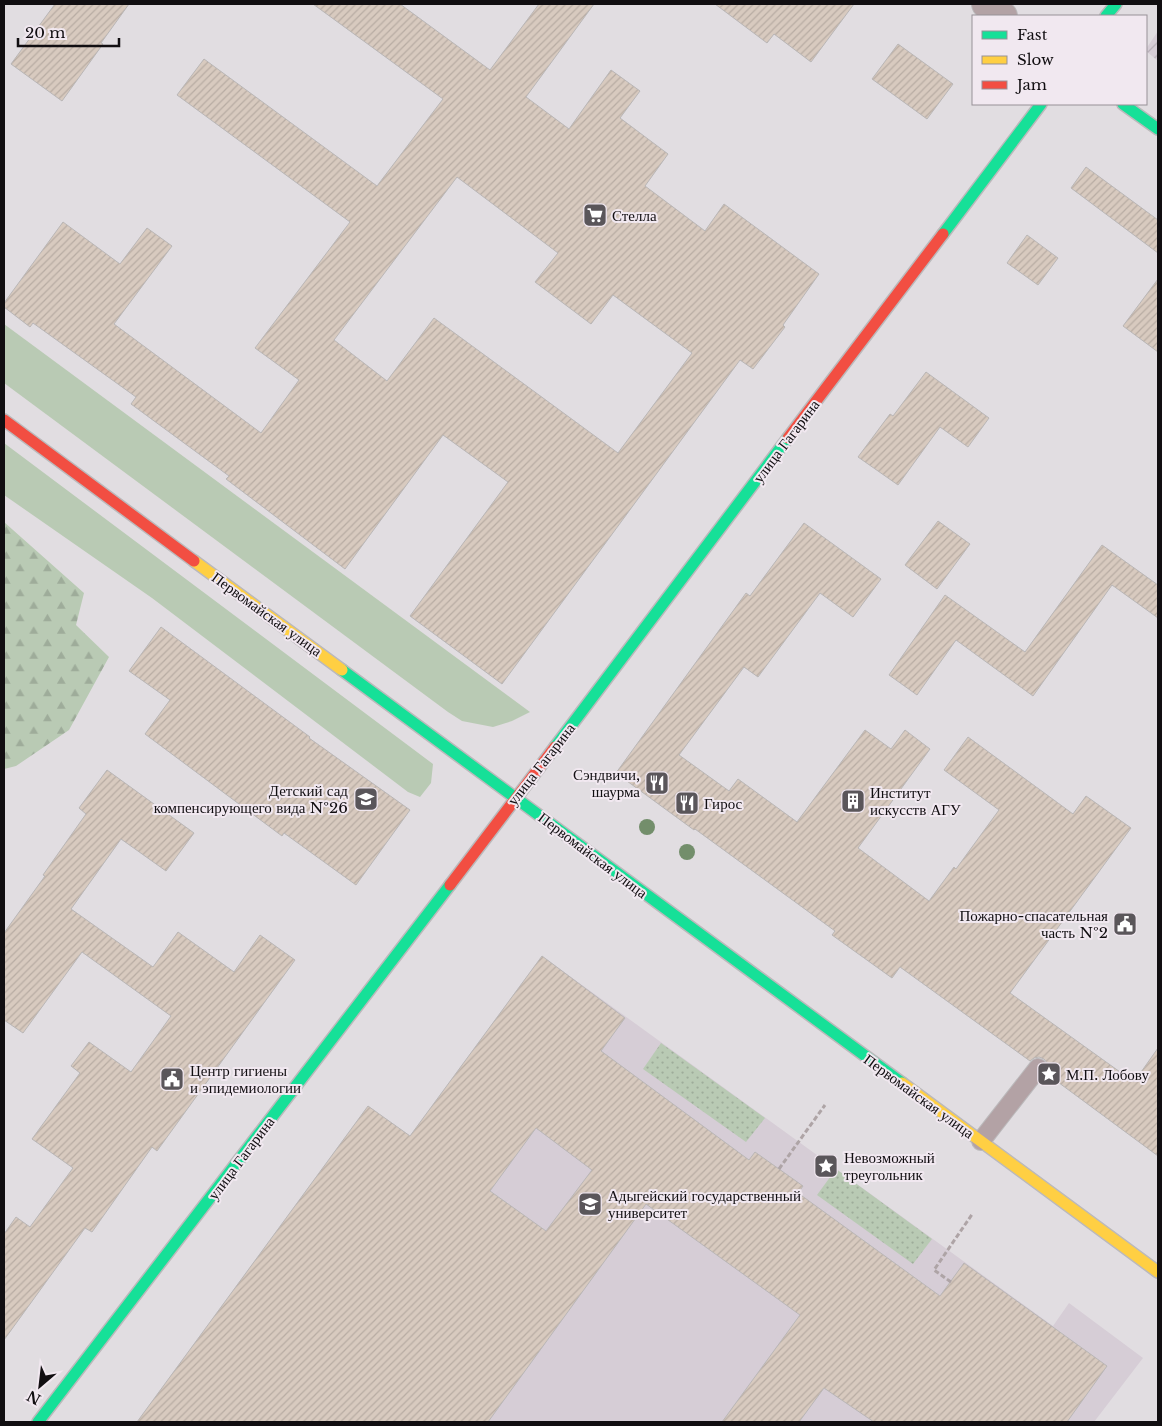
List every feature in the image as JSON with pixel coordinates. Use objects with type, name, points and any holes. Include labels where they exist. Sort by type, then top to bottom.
[{"type":"main road","points":[[1107,15],[1116,4]]},
{"type":"main road","name":"улица Гагарина","points":[[38,1422],[516,797],[1040,105]]},
{"type":"main road","points":[[1124,105],[1158,129]]},
{"type":"main road","name":"Первомайская улица","points":[[4,420],[1158,1272]]},
{"type":"street","points":[[986,4],[1002,15]]},
{"type":"lane","points":[[980,1141],[1038,1068]]},
{"type":"path","points":[[779,1169],[825,1104]]},
{"type":"path","points":[[951,1282],[934,1270],[973,1213]]},
{"type":"shaded area","points":[[1158,31],[1158,61],[1147,52],[1147,48]]},
{"type":"shaded area","name":"Адыгейский государственный университет","points":[[542,956],[1053,1326],[1069,1303],[1143,1358],[1094,1422],[137,1422],[368,1106],[410,1136]]},
{"type":"green space","points":[[4,324],[530,712],[512,721],[493,727],[462,721],[448,712],[4,383]]},
{"type":"green space","points":[[4,443],[433,764],[431,783],[420,797],[408,792],[152,598],[4,495]]},
{"type":"green space","points":[[4,522],[84,593],[76,625],[109,657],[69,730],[16,766],[4,769]]},
{"type":"green space","points":[[661,1043],[765,1118],[746,1142],[643,1069]]},
{"type":"green space","points":[[836,1169],[932,1239],[913,1264],[817,1195]]},
{"type":"building","points":[[55,4],[129,4],[62,101],[11,64]]},
{"type":"building","points":[[313,4],[400,4],[490,70],[539,4],[594,4],[526,97],[569,129],[611,70],[640,91],[620,118],[668,154],[645,186],[705,231],[724,204],[819,274],[783,325],[785,327],[753,369],[740,360],[502,684],[410,616],[508,482],[443,435],[345,569],[226,479],[229,476],[131,404],[136,397],[33,323],[30,327],[4,307],[4,303],[63,222],[120,264],[147,228],[172,246],[114,324],[261,433],[299,380],[255,348],[350,222],[177,95],[204,59],[377,186],[443,99]],"holes":[[[457,177],[558,253],[535,282],[591,324],[613,295],[692,353],[618,453],[434,318],[387,381],[334,340]]]},
{"type":"building","points":[[715,4],[854,4],[811,62],[774,34],[767,43]]},
{"type":"building","points":[[898,44],[953,84],[927,119],[872,79]]},
{"type":"building","points":[[1086,167],[1158,220],[1158,253],[1071,188]]},
{"type":"building","points":[[1027,235],[1058,258],[1038,285],[1007,263]]},
{"type":"building","points":[[1158,279],[1158,352],[1123,326]]},
{"type":"building","points":[[926,372],[989,418],[968,447],[940,427],[898,485],[858,457],[890,414],[893,416]]},
{"type":"building","points":[[938,521],[970,544],[937,589],[905,565]]},
{"type":"building","points":[[804,523],[881,579],[853,617],[820,593],[758,677],[744,667],[679,755],[729,791],[738,779],[797,822],[865,730],[891,749],[905,730],[930,749],[858,848],[929,901],[954,867],[956,869],[999,810],[944,770],[968,737],[1073,814],[1086,796],[1131,828],[1010,993],[1134,1082],[1158,1048],[1158,1156],[1047,1074],[1048,1064],[1044,1059],[1039,1057],[1030,1061],[900,967],[892,978],[832,935],[835,931],[616,773],[746,593],[750,596]]},
{"type":"building","points":[[1102,545],[1158,585],[1158,618],[1112,585],[1033,696],[956,640],[917,695],[889,675],[945,595],[1025,652]]},
{"type":"building","points":[[161,627],[309,738],[410,810],[356,885],[284,833],[282,836],[145,734],[170,700],[129,671]]},
{"type":"building","points":[[107,770],[194,833],[166,871],[121,839],[71,909],[153,967],[178,932],[234,972],[260,935],[295,960],[157,1151],[152,1147],[92,1232],[85,1228],[4,1340],[4,1234],[16,1217],[30,1227],[73,1168],[32,1139],[80,1073],[71,1066],[89,1042],[131,1072],[171,1016],[82,952],[23,1033],[4,1020],[4,933],[86,814],[79,808]]},
{"type":"building","name":"Адыгейский государственный университет","points":[[542,956],[625,1018],[601,1051],[749,1160],[755,1152],[803,1186],[798,1193],[940,1296],[964,1263],[1107,1366],[1067,1422],[874,1422],[824,1388],[799,1422],[722,1422],[800,1315],[646,1204],[488,1422],[137,1422],[368,1106],[410,1136]],"holes":[[[536,1128],[592,1170],[546,1231],[490,1191]]]},
{"type":"traffic: fast","points":[[1107,15],[1116,4]]},
{"type":"traffic: fast","points":[[943,234],[1040,105]]},
{"type":"traffic: fast","points":[[1124,105],[1158,129]]},
{"type":"traffic: fast","points":[[555,747],[788,438]]},
{"type":"traffic: fast","points":[[342,670],[902,1083]]},
{"type":"traffic: fast","points":[[38,1422],[450,885]]},
{"type":"traffic: slow","points":[[194,561],[342,670]]},
{"type":"traffic: slow","points":[[902,1083],[1158,1272]]},
{"type":"traffic: jam","points":[[788,438],[943,234]]},
{"type":"traffic: jam","points":[[4,420],[194,561]]},
{"type":"traffic: jam","points":[[450,885],[555,747]]},
{"type":"place","name":"Стелла","points":[[595,215]]},
{"type":"place","name":"Сэндвичи, шаурма","points":[[657,783]]},
{"type":"place","name":"Детский сад компенсирующего вида №26","points":[[366,799]]},
{"type":"place","name":"Институт искусств АГУ","points":[[853,801]]},
{"type":"place","name":"Гирос","points":[[687,803]]},
{"type":"place","name":"Пожарно-спасательная часть №2","points":[[1125,924]]},
{"type":"place","name":"М.П. Лобову","points":[[1049,1074]]},
{"type":"place","name":"Центр гигиены и эпидемиологии","points":[[172,1079]]},
{"type":"place","name":"Невозможный треугольник","points":[[826,1166]]},
{"type":"place","name":"Адыгейский государственный университет","points":[[590,1204]]}]
